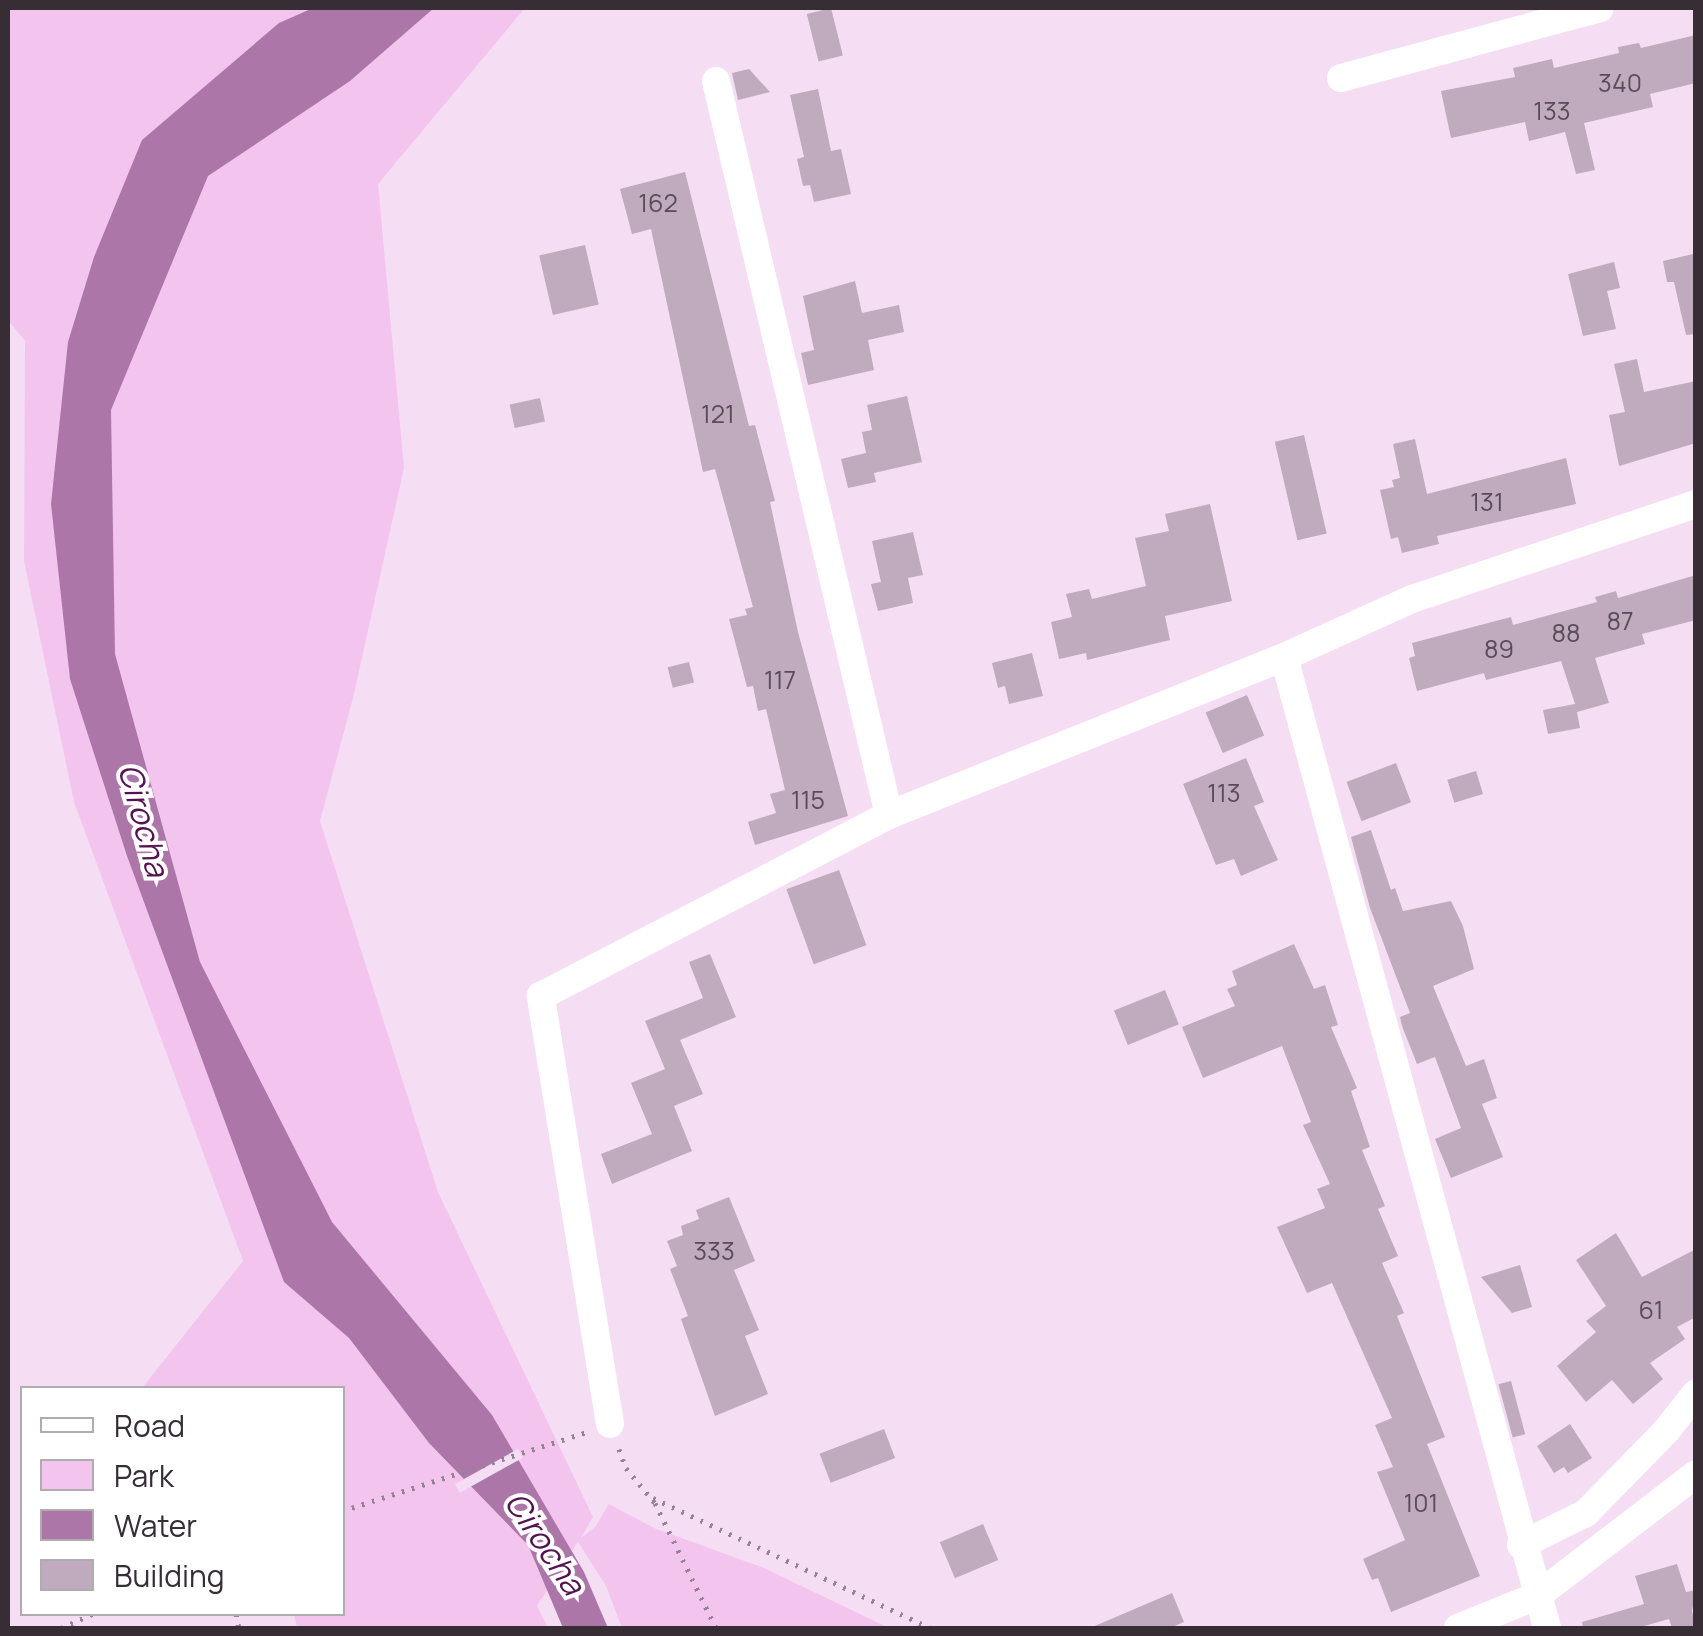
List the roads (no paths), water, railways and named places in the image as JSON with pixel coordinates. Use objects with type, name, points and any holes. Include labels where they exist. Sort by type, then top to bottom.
[{"type":"street","points":[[1341,78],[1600,8]]},
{"type":"street","points":[[716,82],[889,815]]},
{"type":"street","points":[[610,1424],[542,996],[889,815],[1284,657],[1412,598],[1696,504]]},
{"type":"street","points":[[1284,657],[1521,1545],[1547,1628]]},
{"type":"street","points":[[1521,1545],[1586,1512],[1666,1431],[1696,1393]]},
{"type":"street","points":[[1458,1628],[1538,1596],[1696,1474]]},
{"type":"water","name":"Cirocha","points":[[313,8],[434,8],[350,81],[208,176],[111,410],[115,654],[200,962],[332,1222],[492,1415],[584,1572],[608,1628],[563,1628],[528,1545],[429,1443],[349,1338],[284,1282],[127,856],[70,679],[51,504],[68,342],[94,257],[142,140],[279,23]]}]
